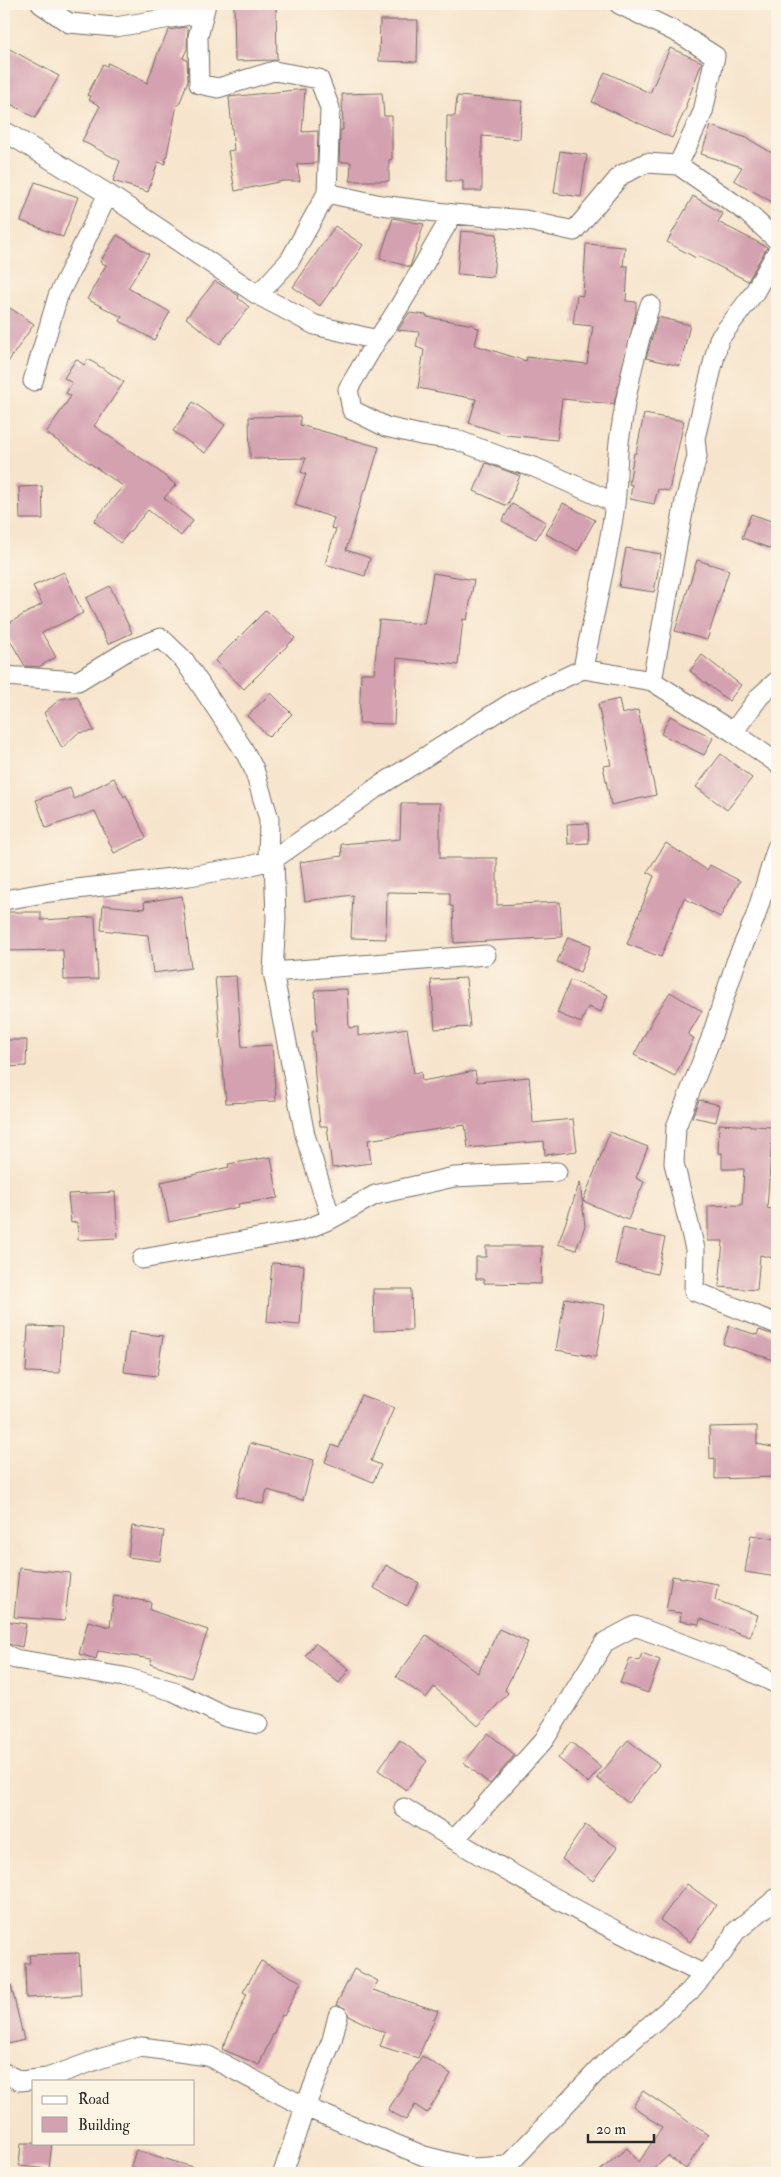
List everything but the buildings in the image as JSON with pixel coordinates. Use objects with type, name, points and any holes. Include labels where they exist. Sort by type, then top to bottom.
[{"type":"street","points":[[42,4],[69,23],[115,28],[190,15],[206,4]]},
{"type":"street","points":[[206,4],[198,37],[199,84],[218,88],[274,72],[319,79],[330,108],[327,193],[290,260],[258,295]]},
{"type":"street","points":[[619,4],[680,34],[715,56],[703,112],[678,165]]},
{"type":"street","points":[[4,131],[108,194],[258,295],[316,325],[377,340]]},
{"type":"street","points":[[327,193],[381,204],[453,214],[525,220],[574,231],[621,175],[646,163],[678,165],[746,211],[777,240]]},
{"type":"street","points":[[33,381],[58,296],[108,194]]},
{"type":"street","points":[[453,214],[393,319],[377,340],[348,389],[352,410],[386,427],[421,435],[457,440],[551,474],[615,503]]},
{"type":"street","points":[[652,681],[685,500],[697,457],[695,438],[719,339],[754,293],[777,252]]},
{"type":"street","points":[[583,669],[591,625],[600,593],[615,503],[620,436],[640,335],[650,305]]},
{"type":"street","points":[[4,676],[78,681],[127,651],[161,638],[184,660],[242,747],[254,769],[269,819],[276,919],[274,972],[304,1135],[331,1219]]},
{"type":"street","points":[[4,900],[50,892],[189,876],[245,867],[271,860],[379,786],[516,700],[583,669],[652,681],[777,762]]},
{"type":"street","points":[[732,732],[760,696],[777,681]]},
{"type":"street","points":[[777,847],[755,918],[736,962],[710,1041],[676,1126],[674,1163],[695,1249],[694,1291],[777,1324]]},
{"type":"street","points":[[274,972],[486,955]]},
{"type":"street","points":[[142,1259],[304,1230],[331,1219],[375,1195],[454,1178],[557,1172]]},
{"type":"street","points":[[454,1840],[544,1740],[605,1642],[624,1630],[635,1626],[731,1662],[777,1684]]},
{"type":"street","points":[[4,1654],[15,1659],[124,1677],[173,1691],[226,1717],[258,1724]]},
{"type":"street","points":[[404,1808],[454,1840],[568,1906],[703,1974]]},
{"type":"street","points":[[4,2074],[20,2080],[47,2078],[102,2058],[141,2047],[208,2056],[305,2106],[424,2156],[472,2168],[507,2166],[603,2065],[688,1992],[723,1952],[735,1932],[777,1898]]},
{"type":"street","points":[[283,2173],[305,2106],[332,2040],[338,2016]]}]
